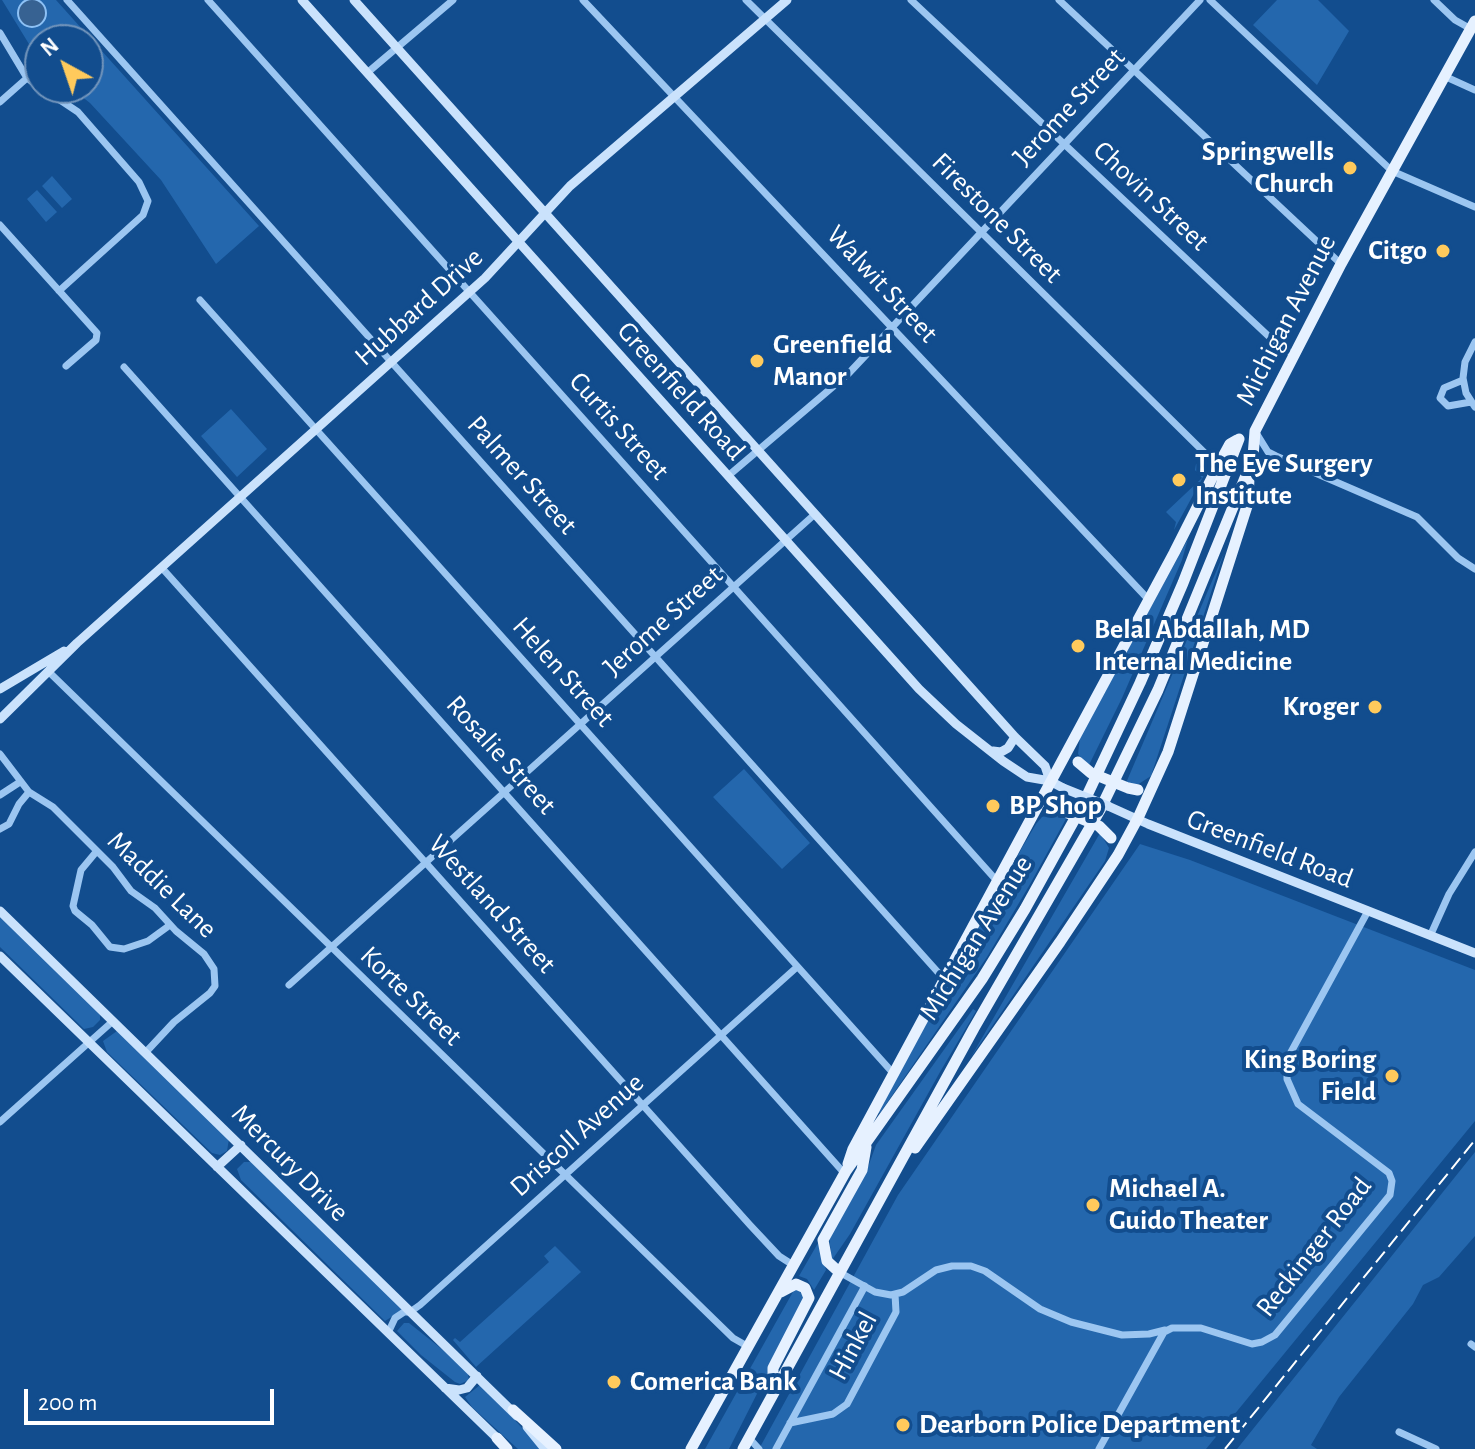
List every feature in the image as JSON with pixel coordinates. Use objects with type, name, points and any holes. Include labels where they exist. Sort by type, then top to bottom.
[{"type":"main road","name":"Michigan Avenue","points":[[746,1443],[974,1028],[1100,810],[1158,690],[1249,468],[1255,431],[1341,264],[1473,25]]},
{"type":"main road","name":"Michigan Avenue","points":[[691,1449],[846,1172],[982,979],[1025,909],[1083,804],[1158,640],[1239,439],[1255,431]]},
{"type":"main road","points":[[846,1172],[853,1149],[893,1073],[1218,466],[1230,444],[1239,439]]},
{"type":"main road","points":[[881,1196],[1060,942],[1138,818],[1168,752],[1248,503],[1249,468]]},
{"type":"main road","points":[[1070,745],[1078,762],[1091,773],[1128,788],[1152,788]]},
{"type":"main road","points":[[1033,814],[1051,810],[1065,812],[1099,826],[1111,838],[1113,862]]},
{"type":"main road","points":[[839,1272],[827,1261],[823,1240],[862,1170],[866,1147]]},
{"type":"main road","points":[[773,1393],[773,1368],[809,1298],[805,1288],[796,1284],[775,1297]]},
{"type":"main road","points":[[513,1410],[556,1449]]},
{"type":"main road","points":[[497,1438],[508,1449]]},
{"type":"street","name":"Palmer Street","points":[[67,0],[944,979]]},
{"type":"street","name":"Curtis Street","points":[[208,0],[997,881]]},
{"type":"street","name":"Greenfield Road","points":[[302,0],[919,689],[956,724],[1027,777],[1050,781],[1148,824],[1475,953]]},
{"type":"street","name":"Greenfield Road","points":[[354,0],[1015,737],[1045,766],[1050,781]]},
{"type":"street","points":[[367,73],[453,0]]},
{"type":"street","name":"Walwit Street","points":[[583,0],[1148,599]]},
{"type":"street","name":"Firestone Street","points":[[746,0],[1218,466]]},
{"type":"street","name":"Hubbard Drive","points":[[0,719],[77,643],[470,292],[570,186],[787,0]]},
{"type":"street","name":"Chovin Street","points":[[911,0],[1278,345],[1294,355]]},
{"type":"street","points":[[1059,0],[1341,264]]},
{"type":"street","name":"Jerome Street","points":[[728,476],[849,373],[1200,0]]},
{"type":"street","points":[[1210,0],[1392,171],[1475,207]]},
{"type":"street","points":[[1434,0],[1455,20],[1473,25]]},
{"type":"street","points":[[0,33],[24,73]]},
{"type":"street","points":[[1444,76],[1475,90]]},
{"type":"street","points":[[0,102],[24,81]]},
{"type":"street","points":[[59,291],[143,215],[148,201],[139,182],[78,112],[66,104]]},
{"type":"street","points":[[0,225],[98,336],[66,366]]},
{"type":"street","name":"Helen Street","points":[[200,300],[893,1073]]},
{"type":"street","points":[[1463,380],[1444,388],[1440,398],[1448,406],[1473,404],[1463,380],[1465,362],[1475,342]]},
{"type":"street","name":"Rosalie Street","points":[[124,367],[846,1172]]},
{"type":"street","points":[[1255,431],[1268,452],[1417,517],[1458,558],[1475,569]]},
{"type":"street","name":"Jerome Street","points":[[289,985],[815,514]]},
{"type":"street","name":"Westland Street","points":[[162,568],[750,1225],[779,1256],[793,1265]]},
{"type":"street","name":"Hubbard Drive","points":[[4,686],[77,643]]},
{"type":"street","name":"Korte Street","points":[[49,672],[733,1338],[747,1346]]},
{"type":"street","points":[[4,686],[17,689],[21,700]]},
{"type":"street","points":[[989,750],[1001,752],[1015,737]]},
{"type":"street","name":"Maddie Lane","points":[[0,754],[29,792],[53,807],[113,867],[131,891],[155,908],[209,961],[216,978],[215,986],[146,1052]]},
{"type":"street","points":[[0,795],[20,782]]},
{"type":"street","points":[[0,829],[9,824],[29,792]]},
{"type":"street","points":[[96,852],[81,870],[73,906],[110,947],[124,949],[148,941],[170,925]]},
{"type":"street","points":[[1431,934],[1449,894],[1475,852]]},
{"type":"street","name":"Mercury Drive","points":[[0,911],[513,1410],[545,1449]]},
{"type":"street","name":"Reckinger Road","points":[[1167,1329],[1201,1328],[1252,1344],[1275,1335],[1390,1195],[1392,1181],[1389,1173],[1301,1107],[1287,1079],[1291,1052],[1368,911]]},
{"type":"street","name":"Mercury Drive","points":[[0,956],[497,1438]]},
{"type":"street","name":"Driscoll Avenue","points":[[388,1333],[395,1318],[410,1312],[797,967]]},
{"type":"street","points":[[0,1122],[113,1021]]},
{"type":"street","points":[[217,1167],[241,1145]]},
{"type":"street","points":[[893,1295],[903,1292],[936,1270],[971,1266],[1005,1283],[1040,1309],[1071,1322],[1122,1335],[1149,1334],[1167,1329]]},
{"type":"street","name":"Hinkel","points":[[790,1423],[843,1409],[896,1312],[893,1295],[875,1292],[839,1272]]},
{"type":"street","points":[[776,1449],[865,1286]]},
{"type":"street","points":[[1099,1449],[1159,1337],[1167,1329]]},
{"type":"street","points":[[445,1388],[467,1388],[477,1376]]},
{"type":"street","points":[[1399,1432],[1436,1449]]},
{"type":"street","points":[[746,1443],[759,1449]]},
{"type":"shaded area","points":[[2,0],[56,0],[78,24],[24,24],[24,36]]},
{"type":"shaded area","points":[[27,0],[37,0],[45,8],[45,18],[40,24],[24,24],[19,18],[19,8]]},
{"type":"shaded area","points":[[1277,0],[1318,0],[1349,31],[1317,85],[1253,25]]},
{"type":"shaded area","points":[[104,53],[259,226],[216,264],[161,180],[91,104],[104,104]]},
{"type":"shaded area","points":[[52,176],[72,199],[62,208],[42,186]]},
{"type":"shaded area","points":[[37,190],[57,212],[46,222],[27,199]]},
{"type":"shaded area","points":[[231,409],[267,449],[237,477],[201,436]]},
{"type":"shaded area","points":[[1201,462],[1208,468],[1174,530],[1176,522],[1166,512],[1202,478],[1195,470],[1196,464]]},
{"type":"shaded area","points":[[1188,539],[1182,560],[1122,698],[1088,767],[1078,754],[1080,737]]},
{"type":"shaded area","points":[[1224,553],[1151,776],[1137,785],[1126,783]]},
{"type":"shaded area","points":[[744,769],[810,843],[782,869],[713,797]]},
{"type":"shaded area","points":[[1051,814],[1067,817],[1029,886],[987,957],[878,1112],[1023,846],[1042,817]]},
{"type":"shaded area","points":[[1100,833],[1109,848],[1105,861],[971,1057]]},
{"type":"shaded area","points":[[1140,844],[1190,860],[1475,970],[1475,1121],[1206,1449],[759,1449],[898,1195]]},
{"type":"shaded area","points":[[0,917],[100,1014],[100,1020],[93,1027],[84,1029],[0,947]]},
{"type":"shaded area","points":[[973,1009],[976,1011],[850,1234],[832,1260],[829,1237],[868,1167],[876,1145]]},
{"type":"shaded area","points":[[117,1031],[229,1139],[227,1151],[220,1155],[212,1153],[107,1052],[103,1041]]},
{"type":"shaded area","points":[[1475,1152],[1475,1236],[1439,1277],[1423,1285],[1413,1304],[1339,1397],[1311,1445],[1317,1449],[1237,1449]]},
{"type":"shaded area","points":[[244,1162],[251,1162],[401,1307],[401,1311],[385,1321],[241,1180],[237,1169]]},
{"type":"shaded area","points":[[818,1243],[826,1270],[814,1290],[807,1279],[799,1276]]},
{"type":"shaded area","points":[[555,1246],[581,1272],[476,1367],[453,1340],[455,1338],[460,1342],[549,1262],[544,1256]]},
{"type":"shaded area","points":[[794,1290],[799,1290],[805,1299],[729,1449],[705,1449]]},
{"type":"shaded area","points":[[404,1323],[409,1323],[467,1369],[469,1380],[460,1384],[455,1382],[421,1355],[397,1331]]},
{"type":"shaded area","points":[[480,1385],[541,1449],[518,1449],[472,1407],[465,1397]]},
{"type":"railway","points":[[1225,1449],[1475,1140]]},
{"type":"place","name":"Springwells Church","points":[[1350,168]]},
{"type":"place","name":"Citgo","points":[[1443,251]]},
{"type":"place","name":"Greenfield Manor","points":[[757,361]]},
{"type":"place","name":"The Eye Surgery Institute","points":[[1179,480]]},
{"type":"place","name":"Belal Abdallah, MD Internal Medicine","points":[[1078,646]]},
{"type":"place","name":"Kroger","points":[[1375,707]]},
{"type":"place","name":"BP Shop","points":[[993,806]]},
{"type":"place","name":"King Boring Field","points":[[1392,1076]]},
{"type":"place","name":"Michael A. Guido Theater","points":[[1093,1205]]},
{"type":"place","name":"Comerica Bank","points":[[614,1382]]},
{"type":"place","name":"Dearborn Police Department","points":[[903,1425]]}]
